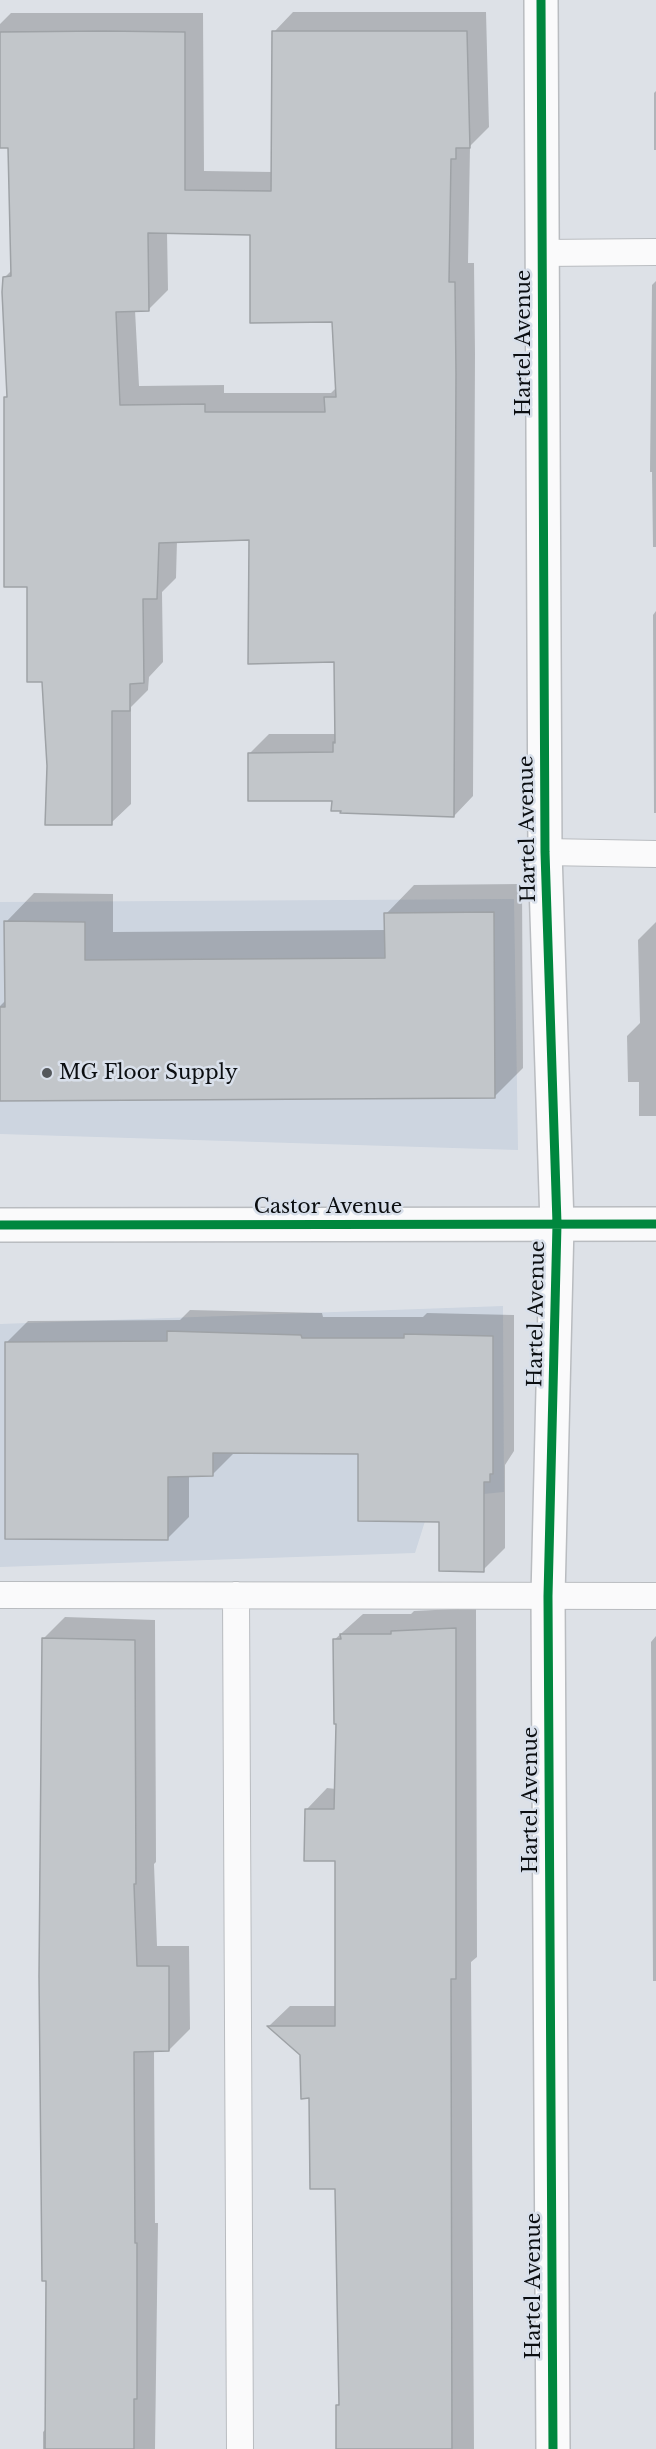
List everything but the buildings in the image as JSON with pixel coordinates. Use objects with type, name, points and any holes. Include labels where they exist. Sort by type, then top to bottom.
[{"type":"street","name":"Hartel Avenue","points":[[541,0],[545,852],[557,1224],[548,1596],[554,2449]]},
{"type":"street","name":"Castor Avenue","points":[[0,1225],[656,1224]]},
{"type":"lane","points":[[542,253],[656,252]]},
{"type":"lane","points":[[545,852],[656,854]]},
{"type":"lane","points":[[0,1595],[656,1596]]},
{"type":"lane","points":[[236,1595],[240,2449]]},
{"type":"shaded area","points":[[514,899],[518,1150],[0,1134],[0,902]]},
{"type":"shaded area","points":[[503,1306],[504,1492],[432,1499],[415,1553],[0,1567],[0,1324]]},
{"type":"cycle path","points":[[541,0],[545,852],[557,1224],[548,1596],[553,2449]]},
{"type":"cycle path","points":[[0,1225],[656,1224]]},
{"type":"place","name":"MG Floor Supply","points":[[47,1073]]}]
